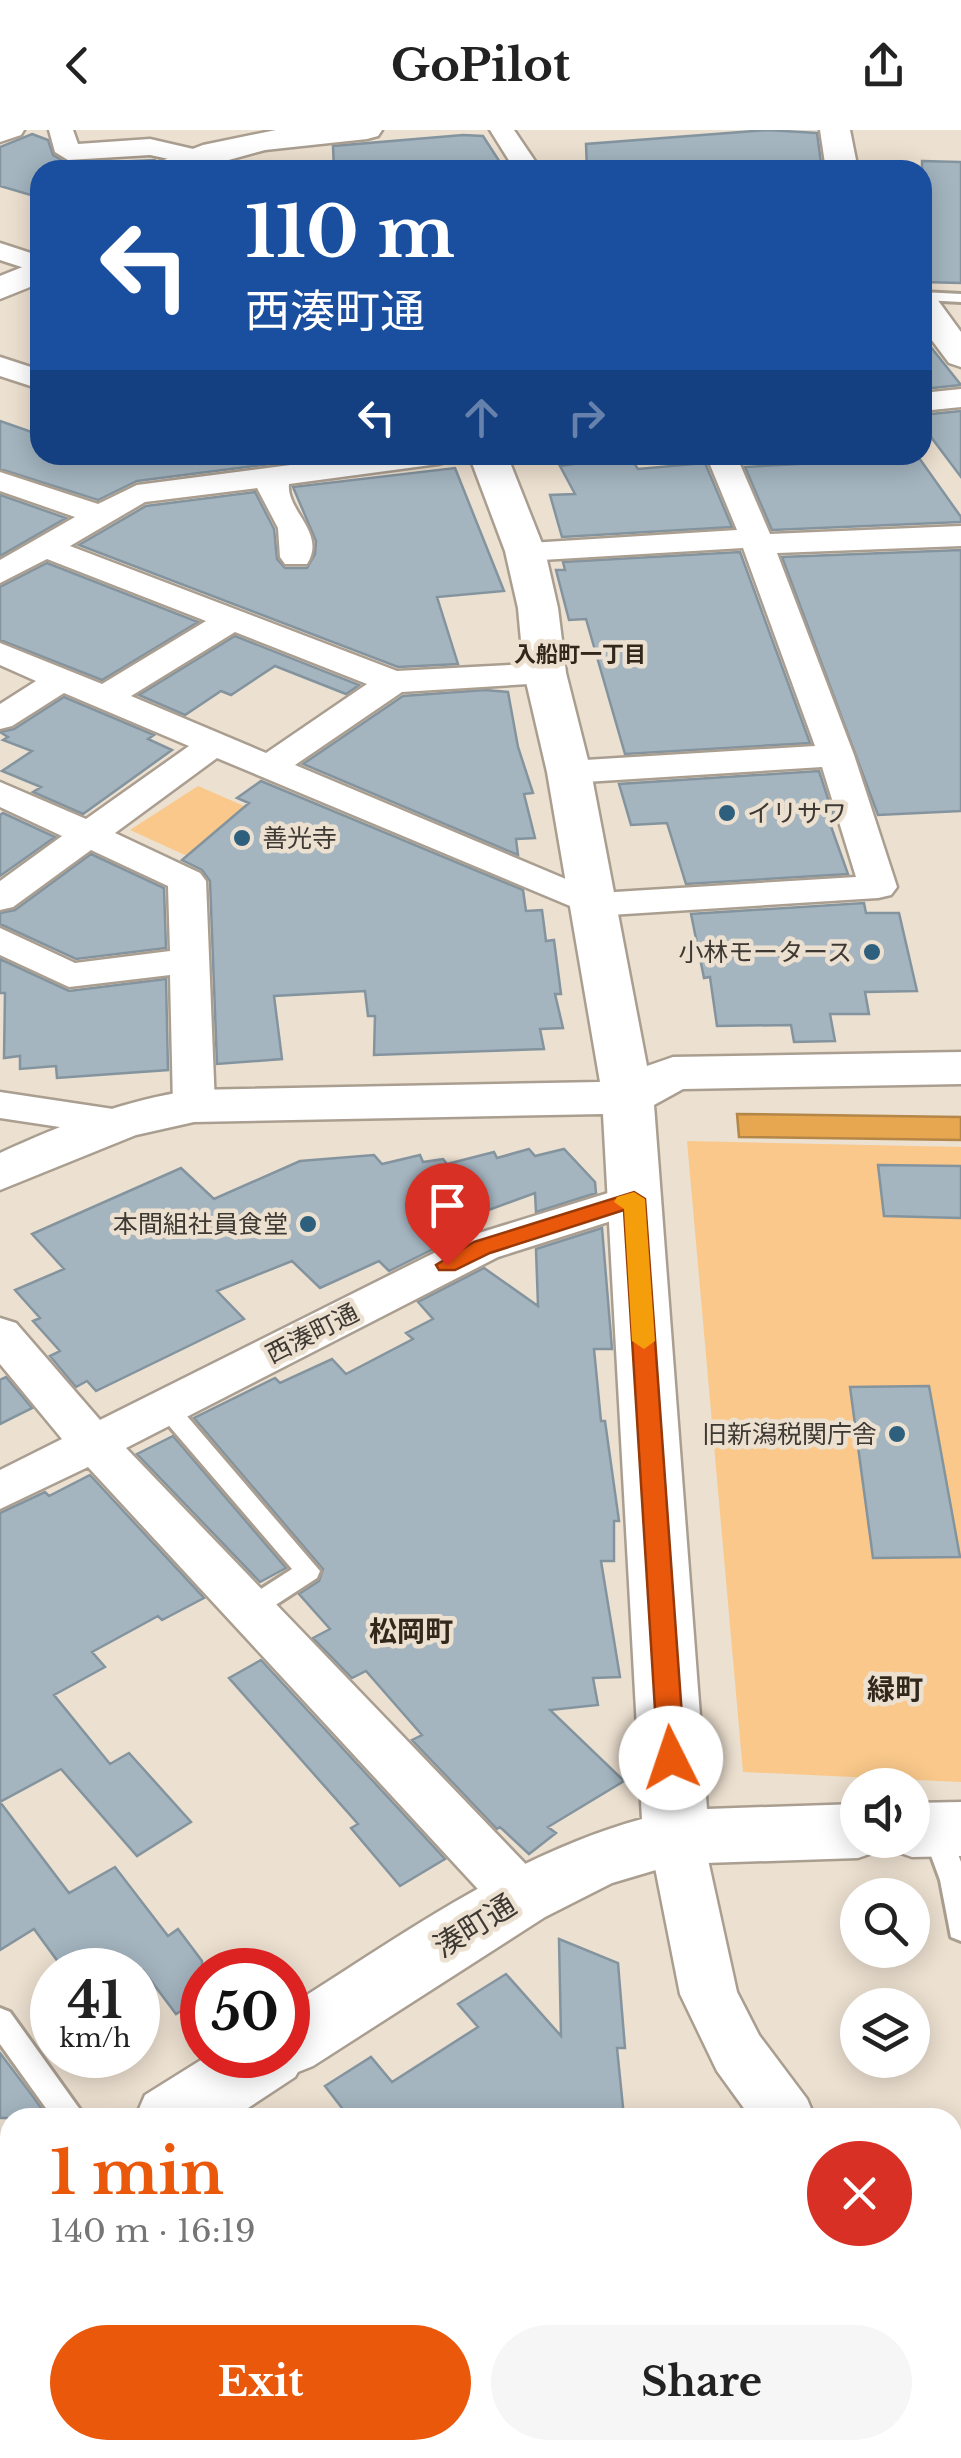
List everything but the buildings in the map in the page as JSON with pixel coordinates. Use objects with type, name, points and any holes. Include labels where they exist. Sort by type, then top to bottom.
[{"type":"street","points":[[0,135],[12,130]]},
{"type":"street","points":[[60,130],[68,152],[150,147],[174,160]]},
{"type":"street","points":[[192,160],[305,133],[367,130]]},
{"type":"street","points":[[502,130],[522,160]]},
{"type":"street","points":[[835,130],[840,160]]},
{"type":"street","points":[[305,133],[320,160]]},
{"type":"street","points":[[0,251],[30,264]]},
{"type":"street","points":[[0,289],[30,273]]},
{"type":"street","points":[[933,308],[961,356]]},
{"type":"street","points":[[0,366],[30,376]]},
{"type":"street","points":[[932,401],[961,398]]},
{"type":"street","points":[[182,465],[192,487]]},
{"type":"street","points":[[0,572],[138,494],[367,465]]},
{"type":"street","points":[[492,465],[525,551],[538,608],[545,673],[569,772],[628,1098],[676,1837],[709,1994],[738,2053],[779,2108]]},
{"type":"street","points":[[0,653],[594,906],[878,887],[836,755],[726,465]]},
{"type":"street","points":[[274,478],[272,492],[294,528],[296,557]]},
{"type":"street","points":[[0,481],[100,515]]},
{"type":"street","points":[[525,551],[961,536]]},
{"type":"street","points":[[44,547],[393,682],[545,673]]},
{"type":"street","points":[[105,697],[233,620]]},
{"type":"street","points":[[0,719],[62,679]]},
{"type":"street","points":[[270,767],[393,682]]},
{"type":"street","points":[[0,899],[214,744]]},
{"type":"street","points":[[569,772],[836,755]]},
{"type":"street","points":[[0,793],[187,881],[194,1106]]},
{"type":"street","points":[[0,940],[69,975],[188,961]]},
{"type":"street","points":[[0,1173],[113,1122],[154,1110],[628,1098],[673,1073],[961,1068]]},
{"type":"street","points":[[0,1105],[113,1122]]},
{"type":"street","name":"西湊町通","points":[[0,1491],[482,1247],[634,1199]]},
{"type":"street","points":[[0,1334],[94,1444],[521,1897]]},
{"type":"street","name":"湊町通","points":[[310,2030],[521,1897],[594,1860],[676,1837],[840,1832]]},
{"type":"street","points":[[187,2108],[234,2078]]},
{"type":"lane","points":[[166,1407],[308,1571],[248,1610]]},
{"type":"lane","points":[[936,1829],[954,1880],[961,1929]]},
{"type":"lane","points":[[0,2021],[64,2108]]},
{"type":"shaded area","points":[[198,786],[251,809],[196,860],[130,830]]},
{"type":"shaded area","points":[[737,1114],[961,1117],[961,1140],[739,1137]]},
{"type":"shaded area","points":[[687,1141],[961,1147],[961,1782],[930,1781],[930,1768],[840,1768],[840,1776],[743,1772]]},
{"type":"slow traffic","points":[[625,1202],[634,1199],[644,1341]]},
{"type":"place","name":"イリサワ","points":[[727,813]]},
{"type":"place","name":"善光寺","points":[[242,838]]},
{"type":"place","name":"小林モータース","points":[[872,952]]},
{"type":"place","name":"本間組社員食堂","points":[[308,1224]]},
{"type":"place","name":"旧新潟税関庁舎","points":[[897,1434]]},
{"type":"district","name":"入船町一丁目","points":[[580,654]]},
{"type":"district","name":"松岡町","points":[[411,1631]]},
{"type":"district","name":"緑町","points":[[895,1689]]},
{"type":"route","points":[[447,1265],[482,1247],[634,1199],[671,1758]]}]
